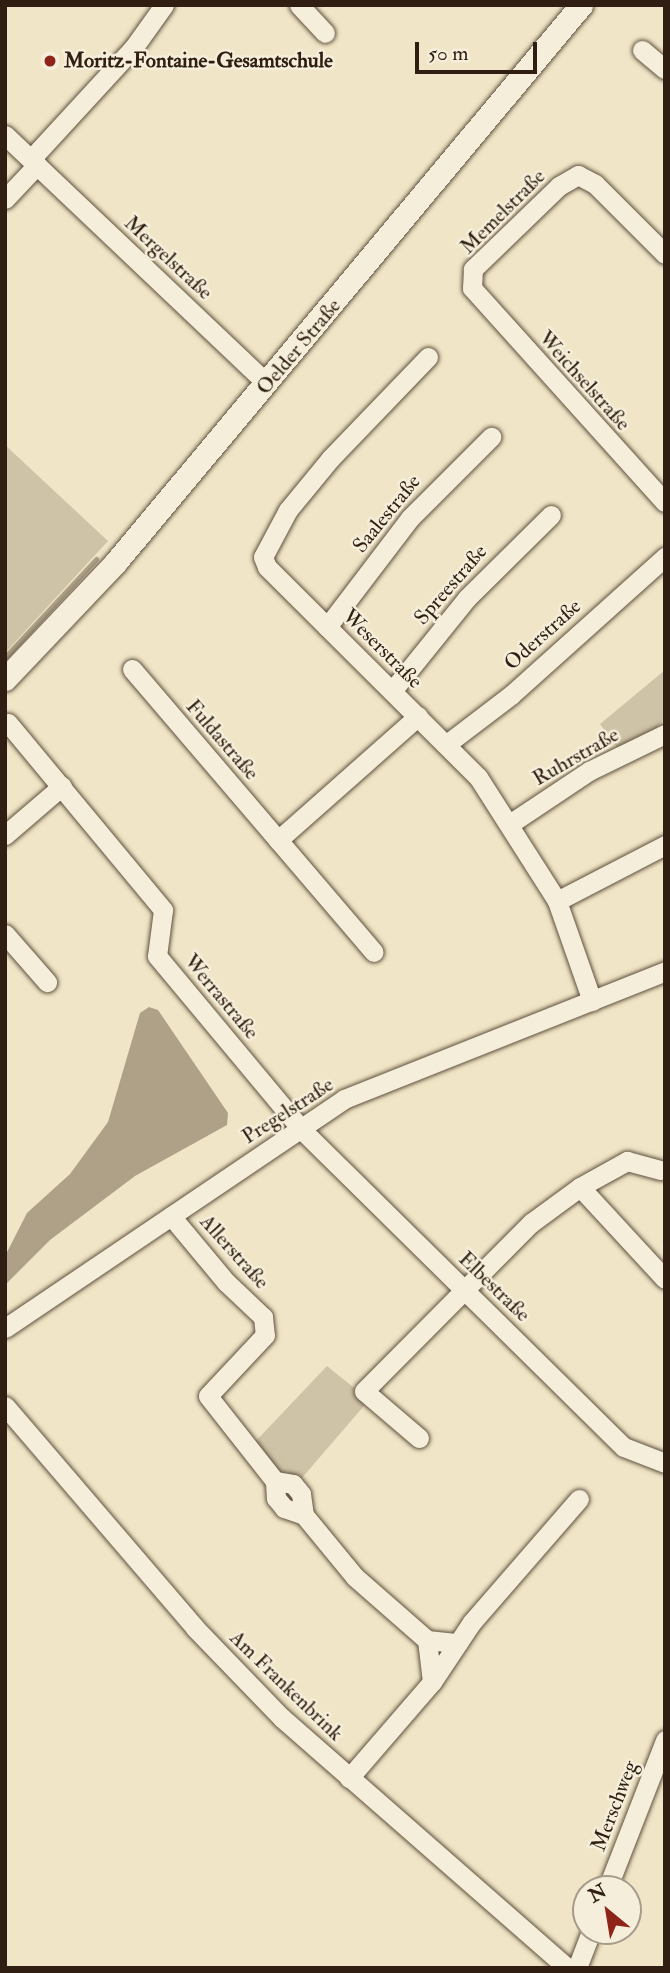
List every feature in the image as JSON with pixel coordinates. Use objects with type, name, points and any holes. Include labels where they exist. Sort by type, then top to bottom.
[{"type":"street","points":[[5,199],[134,47],[164,5]]},
{"type":"street","points":[[299,5],[325,33]]},
{"type":"street","name":"Oelder Straße","points":[[5,679],[115,563],[581,5]]},
{"type":"street","points":[[642,50],[665,69]]},
{"type":"street","name":"Mergelstraße","points":[[5,135],[267,384]]},
{"type":"street","name":"Memelstraße","points":[[472,288],[473,269],[559,186],[578,175],[595,184],[665,254]]},
{"type":"street","name":"Weichselstraße","points":[[472,288],[665,502]]},
{"type":"street","name":"Weserstraße","points":[[428,357],[330,459],[265,546],[268,567],[448,743],[511,823],[557,901],[592,1001]]},
{"type":"street","name":"Saalestraße","points":[[327,627],[410,518],[491,437]]},
{"type":"street","name":"Spreestraße","points":[[392,691],[467,598],[551,515]]},
{"type":"street","name":"Oderstraße","points":[[448,743],[511,695],[665,557]]},
{"type":"street","name":"Fuldastraße","points":[[132,669],[374,953]]},
{"type":"street","points":[[278,840],[418,716]]},
{"type":"street","name":"Werrastraße","points":[[8,723],[163,910],[157,956],[301,1129]]},
{"type":"street","name":"Ruhrstraße","points":[[511,823],[589,771],[665,734]]},
{"type":"street","points":[[5,835],[62,786]]},
{"type":"street","points":[[557,901],[665,845]]},
{"type":"street","points":[[5,934],[47,982]]},
{"type":"street","name":"Pregelstraße","points":[[5,1328],[344,1099],[665,971]]},
{"type":"street","name":"Elbestraße","points":[[301,1129],[624,1447],[665,1463]]},
{"type":"street","points":[[419,1438],[364,1391],[531,1223],[580,1187],[627,1161],[661,1170]]},
{"type":"street","points":[[580,1187],[665,1279]]},
{"type":"street","name":"Allerstraße","points":[[171,1216],[226,1282],[264,1317],[265,1335],[208,1396],[275,1481],[293,1484],[301,1494],[304,1515],[355,1577],[427,1640]]},
{"type":"street","name":"Am Frankenbrink","points":[[5,1406],[195,1628],[282,1718],[568,1968]]},
{"type":"street","points":[[349,1778],[432,1682],[458,1643],[579,1499]]},
{"type":"street","points":[[432,1682],[427,1640],[458,1643]]},
{"type":"street","name":"Merschweg","points":[[612,1875],[665,1740]]},
{"type":"street","points":[[577,1968],[586,1945]]},
{"type":"shaded area","points":[[5,445],[108,541],[5,653]]},
{"type":"shaded area","points":[[665,670],[665,718],[651,734],[619,750],[600,724]]},
{"type":"shaded area","points":[[149,1007],[158,1010],[228,1113],[227,1125],[135,1176],[50,1240],[5,1285],[5,1256],[27,1213],[70,1174],[108,1122],[140,1013]]},
{"type":"shaded area","points":[[327,1366],[369,1400],[301,1479],[277,1471],[254,1443]]},
{"type":"waterway","points":[[5,657],[96,559]]},
{"type":"place","name":"Moritz-Fontaine-Gesamtschule","points":[[50,61]]}]
